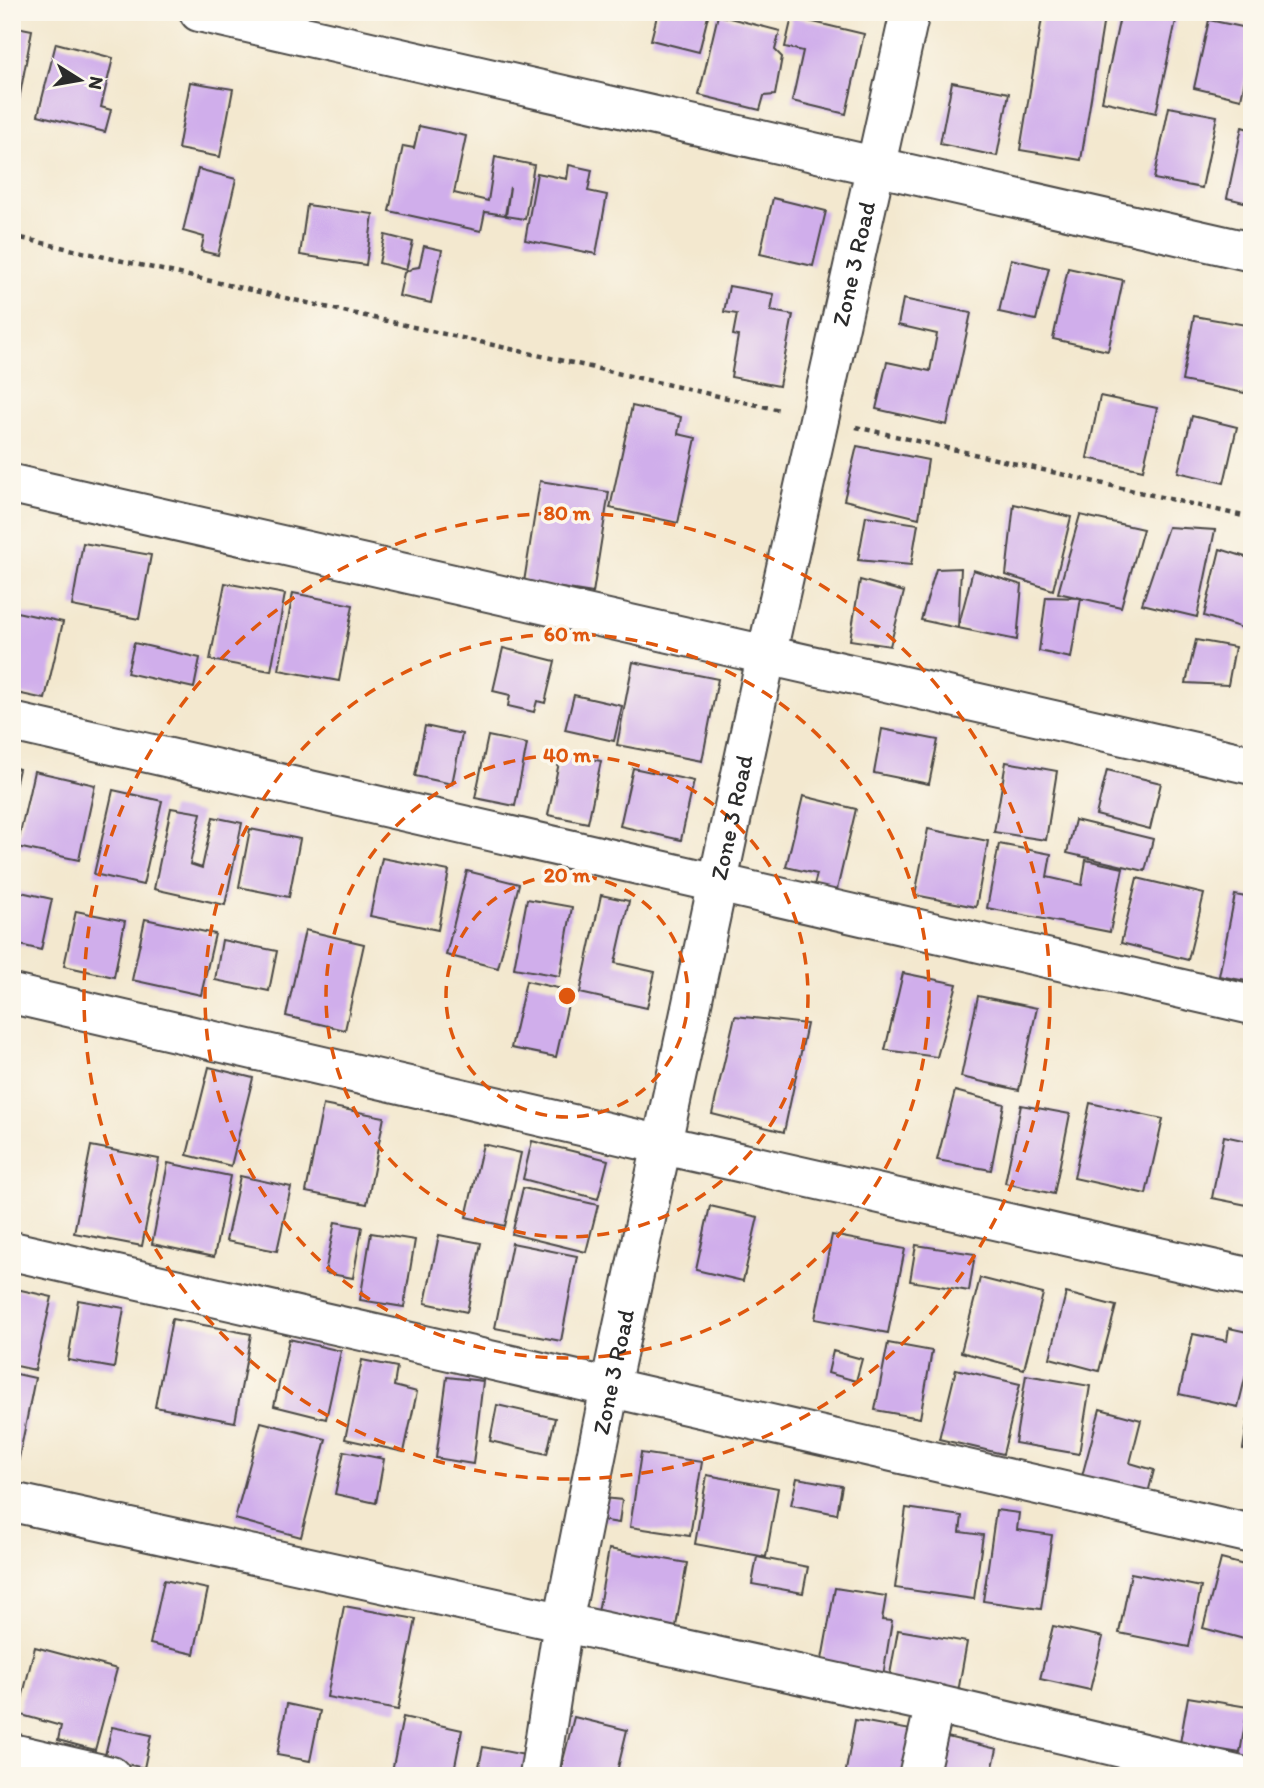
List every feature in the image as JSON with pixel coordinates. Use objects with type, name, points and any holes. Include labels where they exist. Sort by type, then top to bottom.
[{"type":"street","points":[[199,12],[1252,252]]},
{"type":"street","name":"Zone 3 Road","points":[[539,1776],[563,1622],[610,1387],[766,657],[910,12]]},
{"type":"street","points":[[12,484],[1252,765]]},
{"type":"street","points":[[12,722],[1252,1005]]},
{"type":"street","points":[[12,994],[1252,1278]]},
{"type":"street","points":[[12,1251],[1252,1534]]},
{"type":"street","points":[[12,1502],[935,1704],[1241,1776]]},
{"type":"street","points":[[918,1776],[935,1704]]},
{"type":"street","points":[[12,1753],[111,1776]]},
{"type":"path","points":[[12,236],[1252,518]]},
{"type":"building","points":[[658,12],[709,12],[699,52],[651,40]]},
{"type":"building","points":[[1043,12],[1105,12],[1081,160],[1020,150]]},
{"type":"building","points":[[1121,12],[1162,12],[1177,16],[1156,113],[1102,101]]},
{"type":"building","points":[[718,15],[780,31],[775,50],[782,57],[775,95],[764,96],[760,110],[699,95]]},
{"type":"building","points":[[792,17],[864,34],[846,114],[792,101],[803,51],[785,47]]},
{"type":"building","points":[[1209,20],[1252,29],[1252,47],[1241,99],[1194,88]]},
{"type":"building","points":[[12,26],[32,30],[16,116],[12,115]]},
{"type":"building","points":[[56,43],[113,58],[101,107],[111,110],[105,132],[38,115]]},
{"type":"building","points":[[190,82],[233,89],[220,157],[178,149]]},
{"type":"building","points":[[952,82],[1009,93],[997,156],[940,144]]},
{"type":"building","points":[[1169,107],[1217,116],[1202,188],[1154,179]]},
{"type":"building","points":[[419,126],[466,136],[454,193],[488,201],[495,157],[534,165],[525,219],[506,216],[510,187],[505,215],[485,212],[481,231],[389,211],[403,146],[414,148]]},
{"type":"building","points":[[1242,127],[1252,130],[1252,204],[1227,198]]},
{"type":"building","points":[[569,165],[592,170],[588,191],[607,195],[596,254],[525,240],[537,173],[567,179]]},
{"type":"building","points":[[198,169],[236,179],[218,255],[201,251],[204,237],[183,231]]},
{"type":"building","points":[[773,198],[826,211],[813,266],[760,254]]},
{"type":"building","points":[[307,205],[373,214],[366,265],[300,255]]},
{"type":"building","points":[[385,235],[413,242],[406,270],[379,263]]},
{"type":"building","points":[[424,246],[442,250],[431,303],[399,296],[404,273],[419,267]]},
{"type":"building","points":[[1011,259],[1049,268],[1036,320],[999,312]]},
{"type":"building","points":[[1068,268],[1123,280],[1108,351],[1053,339]]},
{"type":"building","points":[[729,286],[774,294],[771,311],[793,315],[779,386],[731,377],[738,336],[733,335],[737,314],[724,312]]},
{"type":"building","points":[[903,299],[971,313],[947,425],[876,409],[887,362],[930,371],[937,334],[898,325]]},
{"type":"building","points":[[1194,316],[1252,326],[1252,354],[1245,393],[1182,381]]},
{"type":"building","points":[[1100,396],[1157,408],[1143,470],[1087,458]]},
{"type":"building","points":[[632,406],[681,417],[678,434],[696,438],[678,523],[610,508]]},
{"type":"building","points":[[1192,416],[1237,427],[1224,483],[1178,472]]},
{"type":"building","points":[[857,446],[928,460],[919,518],[844,500]]},
{"type":"building","points":[[540,481],[609,492],[593,593],[524,582]]},
{"type":"building","points":[[1014,504],[1071,517],[1053,590],[1006,575]]},
{"type":"building","points":[[1080,515],[1143,529],[1121,607],[1058,593]]},
{"type":"building","points":[[866,516],[918,524],[911,565],[858,560]]},
{"type":"building","points":[[1168,527],[1215,530],[1197,617],[1142,604]]},
{"type":"building","points":[[83,543],[151,555],[139,619],[72,606]]},
{"type":"building","points":[[1220,549],[1252,559],[1252,631],[1204,616]]},
{"type":"building","points":[[961,568],[958,628],[921,620],[936,569]]},
{"type":"building","points":[[973,570],[1022,585],[1017,640],[958,628]]},
{"type":"building","points":[[860,580],[904,592],[890,646],[850,640]]},
{"type":"building","points":[[225,583],[285,594],[271,671],[210,660]]},
{"type":"building","points":[[293,593],[353,605],[339,681],[279,670]]},
{"type":"building","points":[[1046,597],[1081,598],[1071,658],[1039,651]]},
{"type":"building","points":[[12,611],[63,622],[45,699],[12,692]]},
{"type":"building","points":[[1196,640],[1235,647],[1228,685],[1186,683]]},
{"type":"building","points":[[134,643],[200,658],[194,688],[127,673]]},
{"type":"building","points":[[503,648],[555,661],[545,703],[537,701],[534,712],[508,706],[510,695],[493,691]]},
{"type":"building","points":[[633,662],[718,679],[702,761],[617,745]]},
{"type":"building","points":[[574,695],[622,706],[614,741],[565,730]]},
{"type":"building","points":[[425,726],[462,734],[452,784],[415,776]]},
{"type":"building","points":[[882,729],[938,740],[929,784],[874,773]]},
{"type":"building","points":[[488,736],[527,744],[515,806],[475,798]]},
{"type":"building","points":[[561,753],[601,761],[588,823],[548,815]]},
{"type":"building","points":[[1006,762],[1057,771],[1046,840],[994,832]]},
{"type":"building","points":[[12,767],[19,769],[13,795],[12,795]]},
{"type":"building","points":[[633,768],[694,781],[681,840],[620,826]]},
{"type":"building","points":[[1107,770],[1161,783],[1150,829],[1096,815]]},
{"type":"building","points":[[34,771],[95,785],[79,860],[17,847]]},
{"type":"building","points":[[113,790],[162,801],[143,885],[94,874]]},
{"type":"building","points":[[803,796],[856,809],[835,898],[812,893],[817,874],[786,867]]},
{"type":"building","points":[[171,808],[201,813],[190,864],[202,868],[213,817],[242,823],[225,905],[154,889]]},
{"type":"building","points":[[1075,820],[1153,839],[1145,871],[1067,853]]},
{"type":"building","points":[[250,829],[300,839],[289,897],[239,887]]},
{"type":"building","points":[[928,829],[988,841],[976,907],[915,895]]},
{"type":"building","points":[[999,844],[1051,854],[1047,877],[1082,885],[1086,860],[1123,868],[1110,932],[987,908]]},
{"type":"building","points":[[382,858],[449,871],[438,930],[370,916]]},
{"type":"building","points":[[467,871],[519,884],[498,968],[446,955]]},
{"type":"building","points":[[1137,878],[1204,894],[1188,960],[1121,943]]},
{"type":"building","points":[[12,890],[52,899],[41,950],[12,943]]},
{"type":"building","points":[[601,895],[629,901],[615,963],[655,972],[647,1008],[580,993]]},
{"type":"building","points":[[1235,895],[1252,898],[1252,982],[1219,976]]},
{"type":"building","points":[[527,899],[572,907],[560,976],[514,968]]},
{"type":"building","points":[[76,911],[125,921],[114,977],[64,966]]},
{"type":"building","points":[[145,919],[215,934],[201,995],[132,980]]},
{"type":"building","points":[[305,930],[364,944],[345,1030],[286,1016]]},
{"type":"building","points":[[222,940],[277,951],[269,991],[215,980]]},
{"type":"building","points":[[903,973],[957,984],[937,1057],[885,1050]]},
{"type":"building","points":[[526,981],[571,991],[556,1057],[511,1048]]},
{"type":"building","points":[[978,996],[1037,1008],[1019,1090],[961,1077]]},
{"type":"building","points":[[735,1016],[807,1024],[784,1132],[712,1114]]},
{"type":"building","points":[[209,1067],[253,1078],[231,1166],[187,1155]]},
{"type":"building","points":[[955,1091],[1004,1104],[991,1170],[937,1160]]},
{"type":"building","points":[[1090,1103],[1163,1119],[1146,1194],[1074,1178]]},
{"type":"building","points":[[323,1105],[384,1117],[367,1204],[306,1192]]},
{"type":"building","points":[[1021,1105],[1070,1114],[1054,1194],[1005,1183]]},
{"type":"building","points":[[1224,1136],[1252,1142],[1252,1206],[1212,1198]]},
{"type":"building","points":[[532,1141],[608,1160],[598,1199],[523,1179]]},
{"type":"building","points":[[483,1144],[521,1153],[505,1226],[466,1217]]},
{"type":"building","points":[[91,1146],[159,1159],[142,1246],[74,1233]]},
{"type":"building","points":[[168,1163],[230,1176],[214,1257],[152,1244]]},
{"type":"building","points":[[240,1176],[291,1187],[277,1251],[226,1241]]},
{"type":"building","points":[[523,1188],[598,1205],[586,1252],[512,1234]]},
{"type":"building","points":[[710,1206],[758,1217],[743,1281],[696,1270]]},
{"type":"building","points":[[335,1222],[362,1227],[353,1278],[325,1273]]},
{"type":"building","points":[[371,1233],[415,1240],[404,1307],[360,1300]]},
{"type":"building","points":[[439,1235],[481,1243],[467,1312],[425,1303]]},
{"type":"building","points":[[832,1235],[905,1249],[888,1333],[815,1319]]},
{"type":"building","points":[[512,1243],[577,1256],[561,1341],[495,1328]]},
{"type":"building","points":[[916,1245],[975,1254],[969,1291],[910,1281]]},
{"type":"building","points":[[980,1278],[1043,1294],[1024,1369],[961,1352]]},
{"type":"building","points":[[12,1288],[52,1297],[35,1370],[12,1365]]},
{"type":"building","points":[[1066,1293],[1116,1306],[1099,1371],[1050,1358]]},
{"type":"building","points":[[78,1300],[124,1308],[114,1368],[68,1360]]},
{"type":"building","points":[[172,1319],[251,1334],[235,1422],[155,1407]]},
{"type":"building","points":[[1229,1328],[1252,1333],[1252,1350],[1238,1407],[1179,1394],[1193,1334],[1227,1341]]},
{"type":"building","points":[[289,1339],[341,1351],[326,1419],[274,1406]]},
{"type":"building","points":[[888,1343],[932,1351],[920,1418],[875,1410]]},
{"type":"building","points":[[833,1351],[862,1359],[856,1381],[828,1373]]},
{"type":"building","points":[[362,1360],[397,1367],[394,1386],[417,1392],[404,1452],[345,1439]]},
{"type":"building","points":[[956,1369],[1020,1384],[1003,1454],[939,1439]]},
{"type":"building","points":[[12,1373],[35,1378],[18,1463],[12,1462]]},
{"type":"building","points":[[1026,1375],[1090,1386],[1079,1454],[1015,1443]]},
{"type":"building","points":[[447,1377],[483,1381],[473,1464],[436,1458]]},
{"type":"building","points":[[497,1405],[555,1418],[547,1454],[490,1441]]},
{"type":"building","points":[[1100,1409],[1141,1420],[1130,1463],[1154,1470],[1148,1493],[1082,1476]]},
{"type":"building","points":[[1249,1413],[1252,1414],[1252,1451],[1243,1449]]},
{"type":"building","points":[[261,1422],[326,1439],[301,1537],[235,1519]]},
{"type":"building","points":[[344,1451],[384,1459],[376,1503],[335,1494]]},
{"type":"building","points":[[641,1453],[702,1462],[690,1536],[630,1527]]},
{"type":"building","points":[[707,1475],[778,1488],[766,1557],[695,1544]]},
{"type":"building","points":[[1249,1476],[1252,1477],[1252,1518],[1243,1517]]},
{"type":"building","points":[[797,1478],[842,1486],[837,1514],[791,1505]]},
{"type":"building","points":[[603,1498],[622,1500],[619,1523],[600,1520]]},
{"type":"building","points":[[906,1508],[962,1516],[960,1532],[983,1535],[974,1599],[895,1588]]},
{"type":"building","points":[[996,1510],[1019,1513],[1017,1530],[1052,1535],[1041,1609],[983,1601]]},
{"type":"building","points":[[609,1549],[687,1563],[675,1632],[597,1618]]},
{"type":"building","points":[[757,1557],[808,1567],[803,1593],[752,1584]]},
{"type":"building","points":[[1221,1559],[1252,1567],[1252,1607],[1244,1639],[1203,1628]]},
{"type":"building","points":[[1131,1573],[1201,1587],[1189,1647],[1119,1633]]},
{"type":"building","points":[[164,1580],[208,1589],[194,1654],[150,1644]]},
{"type":"building","points":[[835,1588],[886,1596],[882,1620],[892,1621],[883,1676],[821,1665]]},
{"type":"building","points":[[344,1606],[416,1619],[398,1710],[327,1697]]},
{"type":"building","points":[[1053,1626],[1103,1637],[1090,1690],[1040,1679]]},
{"type":"building","points":[[898,1630],[967,1642],[958,1692],[889,1680]]},
{"type":"building","points":[[35,1647],[117,1669],[95,1750],[58,1740],[61,1726],[18,1714]]},
{"type":"building","points":[[1188,1697],[1248,1707],[1240,1753],[1180,1743]]},
{"type":"building","points":[[287,1704],[320,1711],[310,1761],[277,1755]]},
{"type":"building","points":[[403,1717],[462,1730],[453,1776],[391,1776]]},
{"type":"building","points":[[574,1717],[627,1730],[616,1776],[559,1776]]},
{"type":"building","points":[[855,1720],[911,1730],[903,1776],[845,1776]]},
{"type":"building","points":[[112,1727],[151,1735],[144,1768],[104,1759]]},
{"type":"building","points":[[943,1736],[997,1749],[991,1776],[934,1776]]},
{"type":"building","points":[[1252,1743],[1252,1764],[1247,1763]]},
{"type":"building","points":[[483,1747],[530,1756],[526,1776],[477,1776]]}]
